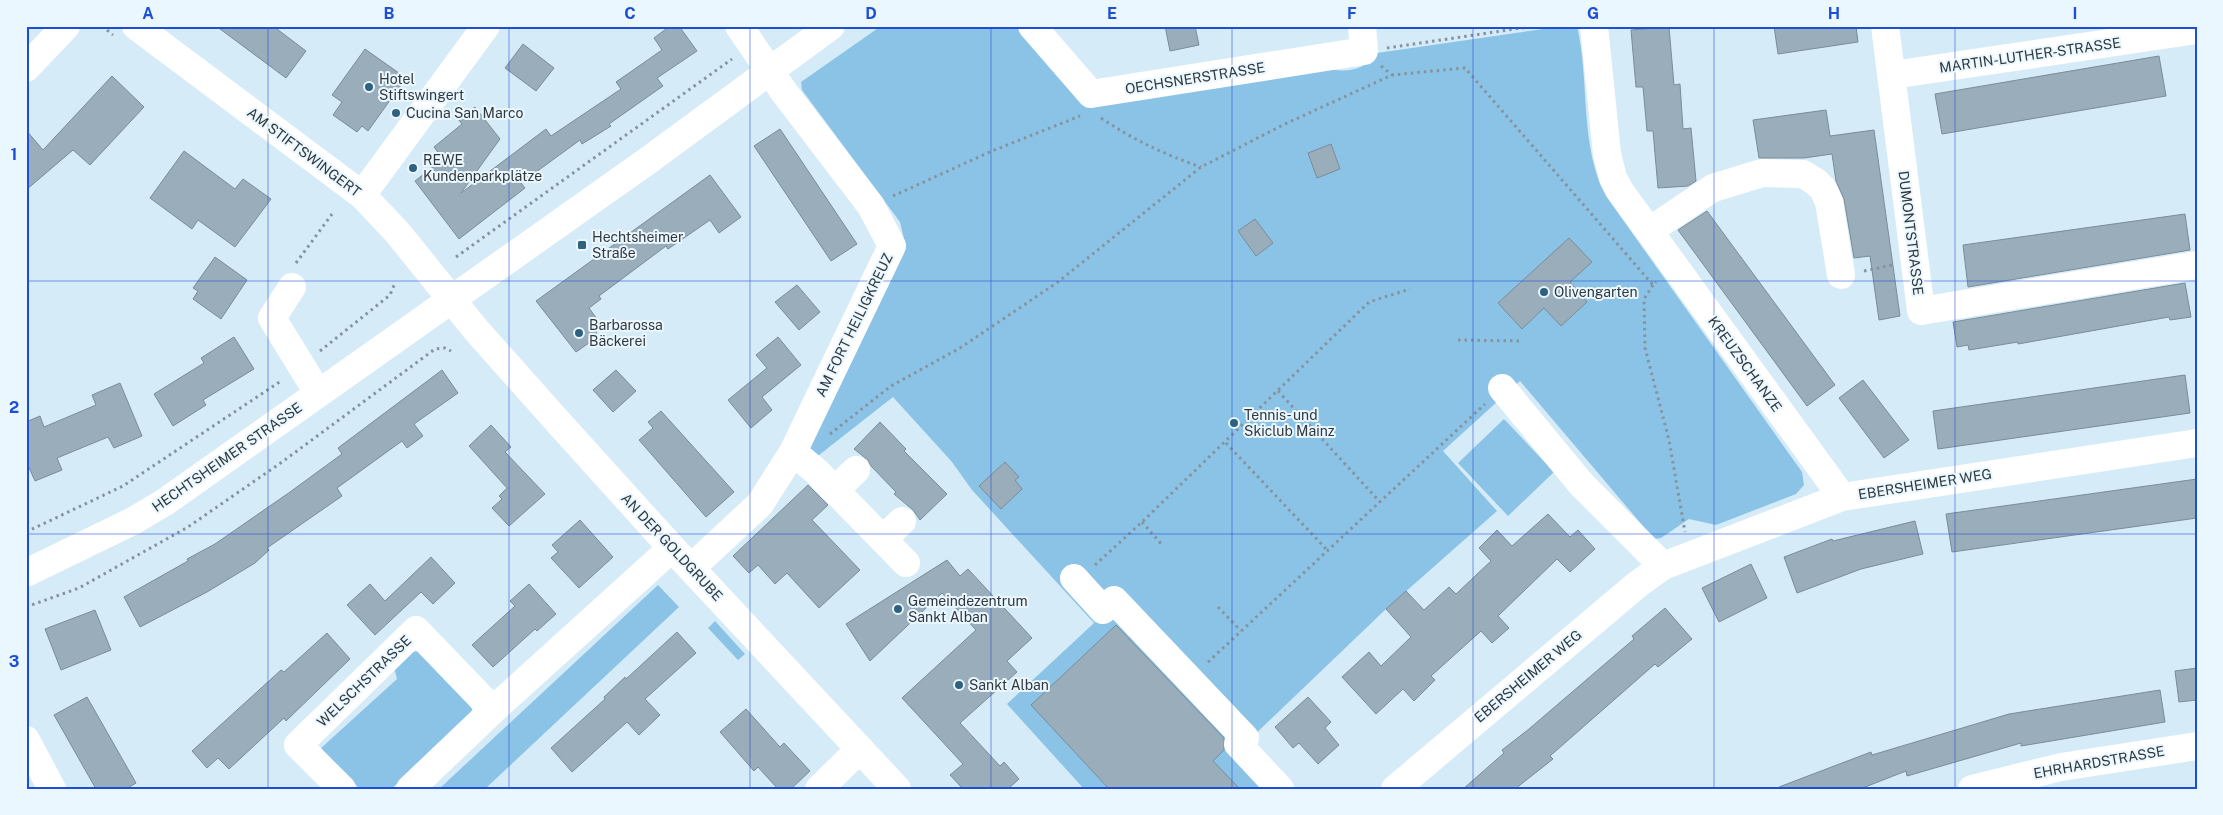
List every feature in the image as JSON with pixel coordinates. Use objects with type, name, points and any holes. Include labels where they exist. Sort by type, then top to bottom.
[{"type":"street","points":[[26,68],[66,26]]},
{"type":"street","name":"AM STIFTSWINGERT","points":[[136,26],[362,195],[452,299]]},
{"type":"street","points":[[362,195],[486,26]]},
{"type":"street","name":"HECHTSHEIMER STRASSE","points":[[26,573],[141,516],[452,299],[831,26]]},
{"type":"street","name":"OECHSNERSTRASSE","points":[[1032,26],[1091,94],[1363,39]]},
{"type":"street","name":"KREUZSCHANZE","points":[[1594,26],[1610,168],[1620,191],[1842,497]]},
{"type":"street","name":"DUMONTSTRASSE","points":[[1885,26],[1921,311],[2197,265]]},
{"type":"street","name":"MARTIN-LUTHER-STRASSE","points":[[1892,75],[2197,30]]},
{"type":"street","name":"AM FORT HEILIGKREUZ","points":[[691,568],[760,504],[796,455],[892,246],[871,206],[784,92],[746,35]]},
{"type":"street","points":[[1649,232],[1712,188],[1762,173],[1803,174],[1823,189],[1830,202],[1841,275]]},
{"type":"street","points":[[292,287],[272,318],[318,393]]},
{"type":"street","name":"AN DER GOLDGRUBE","points":[[452,299],[486,342],[672,548],[897,789]]},
{"type":"street","points":[[1502,388],[1582,485],[1663,566]]},
{"type":"street","name":"EBERSHEIMER WEG","points":[[1395,789],[1638,584],[1663,566],[1694,556],[1842,497],[2197,443]]},
{"type":"street","points":[[796,455],[835,490],[893,530],[906,563]]},
{"type":"street","points":[[835,490],[856,470]]},
{"type":"street","points":[[410,789],[493,710],[672,548]]},
{"type":"street","points":[[1084,572],[1103,610],[1114,600],[1245,738],[1238,744],[1280,789]]},
{"type":"street","name":"WELSCHSTRASSE","points":[[342,789],[298,745],[416,630],[493,710]]},
{"type":"street","points":[[26,740],[52,789]]},
{"type":"street","name":"EHRHARDSTRASSE","points":[[1972,789],[2061,766],[2197,746]]},
{"type":"street","points":[[819,789],[860,749]]},
{"type":"path","points":[[1363,39],[1535,26]]},
{"type":"path","points":[[456,257],[746,35]]},
{"type":"path","points":[[1363,39],[1392,75]]},
{"type":"path","points":[[796,455],[891,386],[960,348],[1058,282],[1201,167],[1285,124],[1392,75],[1465,68],[1653,285]]},
{"type":"path","points":[[871,206],[992,150],[1082,115]]},
{"type":"path","points":[[1098,116],[1127,135],[1162,154],[1201,167]]},
{"type":"path","points":[[1841,275],[1914,261]]},
{"type":"path","points":[[1672,264],[1653,285],[1644,299],[1645,348],[1678,482],[1682,524],[1694,556]]},
{"type":"path","points":[[26,532],[122,486],[301,366],[390,295],[395,283]]},
{"type":"path","points":[[1084,572],[1142,522],[1226,443],[1369,302],[1410,288]]},
{"type":"path","points":[[1458,340],[1522,342]]},
{"type":"path","points":[[26,607],[79,588],[188,527],[282,462],[435,349],[444,348],[451,351]]},
{"type":"path","points":[[1189,680],[1502,388]]},
{"type":"path","points":[[1278,391],[1380,502]]},
{"type":"path","points":[[1226,443],[1328,551]]},
{"type":"path","points":[[1142,522],[1163,546]]},
{"type":"path","points":[[1218,606],[1241,632]]},
{"type":"shaded area","points":[[881,26],[1021,26],[1095,101],[1334,66],[1335,70],[1347,70],[1364,65],[1377,53],[1564,26],[1577,26],[1581,47],[1588,134],[1598,177],[1606,196],[1802,472],[1804,485],[1796,494],[1716,525],[1689,519],[1661,538],[1654,539],[1520,381],[1443,451],[1497,511],[1386,609],[1247,742],[1291,789],[1084,789],[1007,704],[1094,623],[972,490],[952,462],[893,397],[814,459],[803,443],[905,243],[900,222],[802,90],[801,82]]},
{"type":"shaded area","points":[[1504,419],[1554,472],[1508,516],[1458,463]]},
{"type":"shaded area","points":[[658,585],[679,607],[485,789],[439,789]]},
{"type":"shaded area","points":[[715,621],[745,654],[738,660],[708,628]]},
{"type":"shaded area","points":[[420,651],[467,693],[474,716],[391,789],[360,789],[320,749],[397,679],[393,664],[412,652]]},
{"type":"building","points":[[216,26],[273,26],[306,51],[286,78]]},
{"type":"building","points":[[670,26],[679,26],[697,51],[657,78],[663,86],[609,124],[611,126],[582,144],[580,140],[521,183],[525,188],[459,239],[415,181],[443,159],[434,147],[462,124],[458,119],[475,107],[500,139],[461,193],[546,129],[551,136],[621,89],[616,82],[662,50],[654,38]]},
{"type":"building","points":[[1165,26],[1195,26],[1199,45],[1170,51]]},
{"type":"building","points":[[1774,26],[1856,26],[1858,42],[1778,54]]},
{"type":"building","points":[[1669,27],[1674,85],[1680,84],[1683,129],[1691,128],[1696,181],[1688,186],[1658,188],[1653,131],[1647,131],[1643,87],[1636,87],[1631,30]]},
{"type":"building","points":[[523,44],[554,68],[536,91],[505,68]]},
{"type":"building","name":"Hotel Stiftswingert","points":[[365,49],[406,78],[368,131],[362,126],[357,132],[333,115],[342,102],[332,95]]},
{"type":"building","points":[[2159,56],[2166,96],[1942,134],[1935,94]]},
{"type":"building","points":[[112,76],[144,107],[90,165],[73,150],[26,190],[26,130],[43,150]]},
{"type":"building","points":[[1826,110],[1830,136],[1874,130],[1900,316],[1879,320],[1870,256],[1854,258],[1844,199],[1836,181],[1832,154],[1804,158],[1759,158],[1753,120]]},
{"type":"building","points":[[780,129],[857,244],[831,261],[754,146]]},
{"type":"building","points":[[1331,144],[1340,169],[1317,178],[1308,153]]},
{"type":"building","points":[[184,151],[235,189],[243,179],[271,199],[235,247],[198,220],[192,229],[150,198]]},
{"type":"building","points":[[710,175],[741,217],[719,233],[710,220],[668,249],[666,246],[599,296],[601,299],[589,308],[597,319],[596,338],[576,352],[536,301]]},
{"type":"building","points":[[1707,211],[1835,385],[1807,406],[1678,230]]},
{"type":"building","points":[[2185,214],[2190,250],[1968,287],[1963,245]]},
{"type":"building","points":[[1255,219],[1273,243],[1256,256],[1238,231]]},
{"type":"building","name":"Olivengarten","points":[[1569,238],[1592,262],[1570,282],[1587,302],[1561,326],[1544,308],[1522,329],[1498,303]]},
{"type":"building","points":[[215,257],[247,280],[221,319],[193,299],[198,291],[193,288]]},
{"type":"building","points":[[2185,283],[2191,317],[2170,320],[2169,317],[2018,344],[2018,342],[1969,350],[1968,345],[1957,347],[1953,322]]},
{"type":"building","points":[[797,285],[820,312],[799,330],[775,302]]},
{"type":"building","points":[[234,337],[254,369],[203,400],[206,405],[173,426],[154,394],[204,363],[201,358]]},
{"type":"building","points":[[778,337],[801,365],[762,397],[772,410],[751,428],[728,400],[767,368],[756,355]]},
{"type":"building","points":[[442,370],[458,393],[414,424],[423,436],[407,448],[402,441],[337,488],[342,496],[267,548],[269,550],[255,563],[207,592],[140,627],[124,597],[215,544],[290,492],[342,454],[338,448]]},
{"type":"building","points":[[616,370],[636,391],[613,412],[593,390]]},
{"type":"building","points":[[2185,375],[2190,413],[1938,449],[1933,411]]},
{"type":"building","points":[[1863,380],[1909,440],[1884,458],[1839,398]]},
{"type":"building","points":[[120,383],[142,436],[114,448],[108,437],[57,458],[62,470],[35,481],[26,461],[26,422],[40,416],[44,427],[96,405],[92,395]]},
{"type":"building","points":[[661,411],[734,492],[706,517],[639,440],[653,428],[648,422]]},
{"type":"building","points":[[880,422],[906,449],[904,451],[947,494],[920,520],[913,510],[894,494],[896,492],[871,466],[868,460],[854,449]]},
{"type":"building","points":[[491,425],[511,447],[505,452],[545,494],[509,526],[492,508],[502,499],[499,496],[507,488],[469,446]]},
{"type":"building","points":[[1005,462],[1019,477],[1015,480],[1022,489],[1001,509],[979,486]]},
{"type":"building","points":[[2197,479],[2197,518],[1952,552],[1946,514]]},
{"type":"building","points":[[808,485],[828,505],[812,520],[860,570],[819,608],[787,573],[775,584],[758,565],[749,573],[733,556]]},
{"type":"building","points":[[1548,514],[1570,537],[1578,530],[1595,549],[1570,572],[1557,559],[1498,616],[1509,628],[1492,643],[1481,631],[1431,676],[1435,680],[1414,701],[1403,689],[1376,714],[1342,677],[1369,652],[1381,666],[1411,637],[1386,609],[1406,591],[1424,610],[1449,587],[1456,594],[1491,561],[1479,548],[1497,530],[1512,546]]},
{"type":"building","points":[[580,520],[613,557],[579,588],[551,558],[558,552],[552,545]]},
{"type":"building","points":[[1915,521],[1923,554],[1861,569],[1797,593],[1784,557],[1832,539],[1833,541]]},
{"type":"building","points":[[431,557],[455,583],[433,604],[421,592],[375,635],[347,605],[370,584],[385,601]]},
{"type":"building","points":[[947,560],[960,576],[968,569],[1032,638],[1007,661],[1017,672],[960,723],[1000,766],[1004,762],[1019,779],[1008,789],[963,789],[950,775],[963,764],[902,698],[976,630],[942,593],[870,661],[846,624]]},
{"type":"building","points":[[1751,564],[1767,598],[1719,622],[1702,588]]},
{"type":"building","points":[[529,584],[556,614],[537,631],[535,629],[493,667],[472,645],[515,606],[510,601]]},
{"type":"building","points":[[1665,608],[1692,639],[1658,667],[1655,664],[1550,756],[1553,759],[1515,789],[1463,789],[1504,753],[1502,750],[1634,639],[1632,636]]},
{"type":"building","points":[[95,610],[111,650],[61,670],[45,629]]},
{"type":"building","points":[[1116,625],[1224,738],[1224,750],[1213,761],[1240,789],[1109,789],[1031,705]]},
{"type":"building","points":[[677,632],[696,653],[645,699],[660,715],[639,735],[627,722],[572,772],[551,748],[605,699],[604,697],[625,677],[626,679]]},
{"type":"building","points":[[327,633],[350,659],[286,721],[284,718],[229,769],[218,758],[207,768],[192,751],[281,670],[284,672]]},
{"type":"building","points":[[2197,668],[2197,700],[2179,702],[2175,671]]},
{"type":"building","points":[[2160,690],[2165,722],[2021,746],[2021,743],[1907,776],[1906,771],[1860,789],[1780,789],[1779,787],[1871,752],[1872,755],[2009,714]]},
{"type":"building","points":[[87,697],[136,783],[126,789],[96,789],[54,715]]},
{"type":"building","points":[[1308,697],[1331,722],[1325,728],[1339,745],[1318,764],[1299,743],[1293,748],[1275,727]]},
{"type":"building","points":[[746,709],[780,747],[784,743],[810,771],[791,789],[778,789],[758,767],[754,771],[720,732]]},
{"type":"place","name":"Hotel Stiftswingert","points":[[369,87]]},
{"type":"place","name":"Cucina San Marco","points":[[396,113]]},
{"type":"place","name":"REWE Kundenparkplätze","points":[[413,168]]},
{"type":"place","name":"Hechtsheimer Straße","points":[[582,245]]},
{"type":"place","name":"Olivengarten","points":[[1544,292]]},
{"type":"place","name":"Barbarossa Bäckerei","points":[[579,333]]},
{"type":"place","name":"Tennis- und Skiclub Mainz","points":[[1234,423]]},
{"type":"place","name":"Gemeindezentrum Sankt Alban","points":[[898,609]]},
{"type":"place","name":"Sankt Alban","points":[[959,685]]}]
